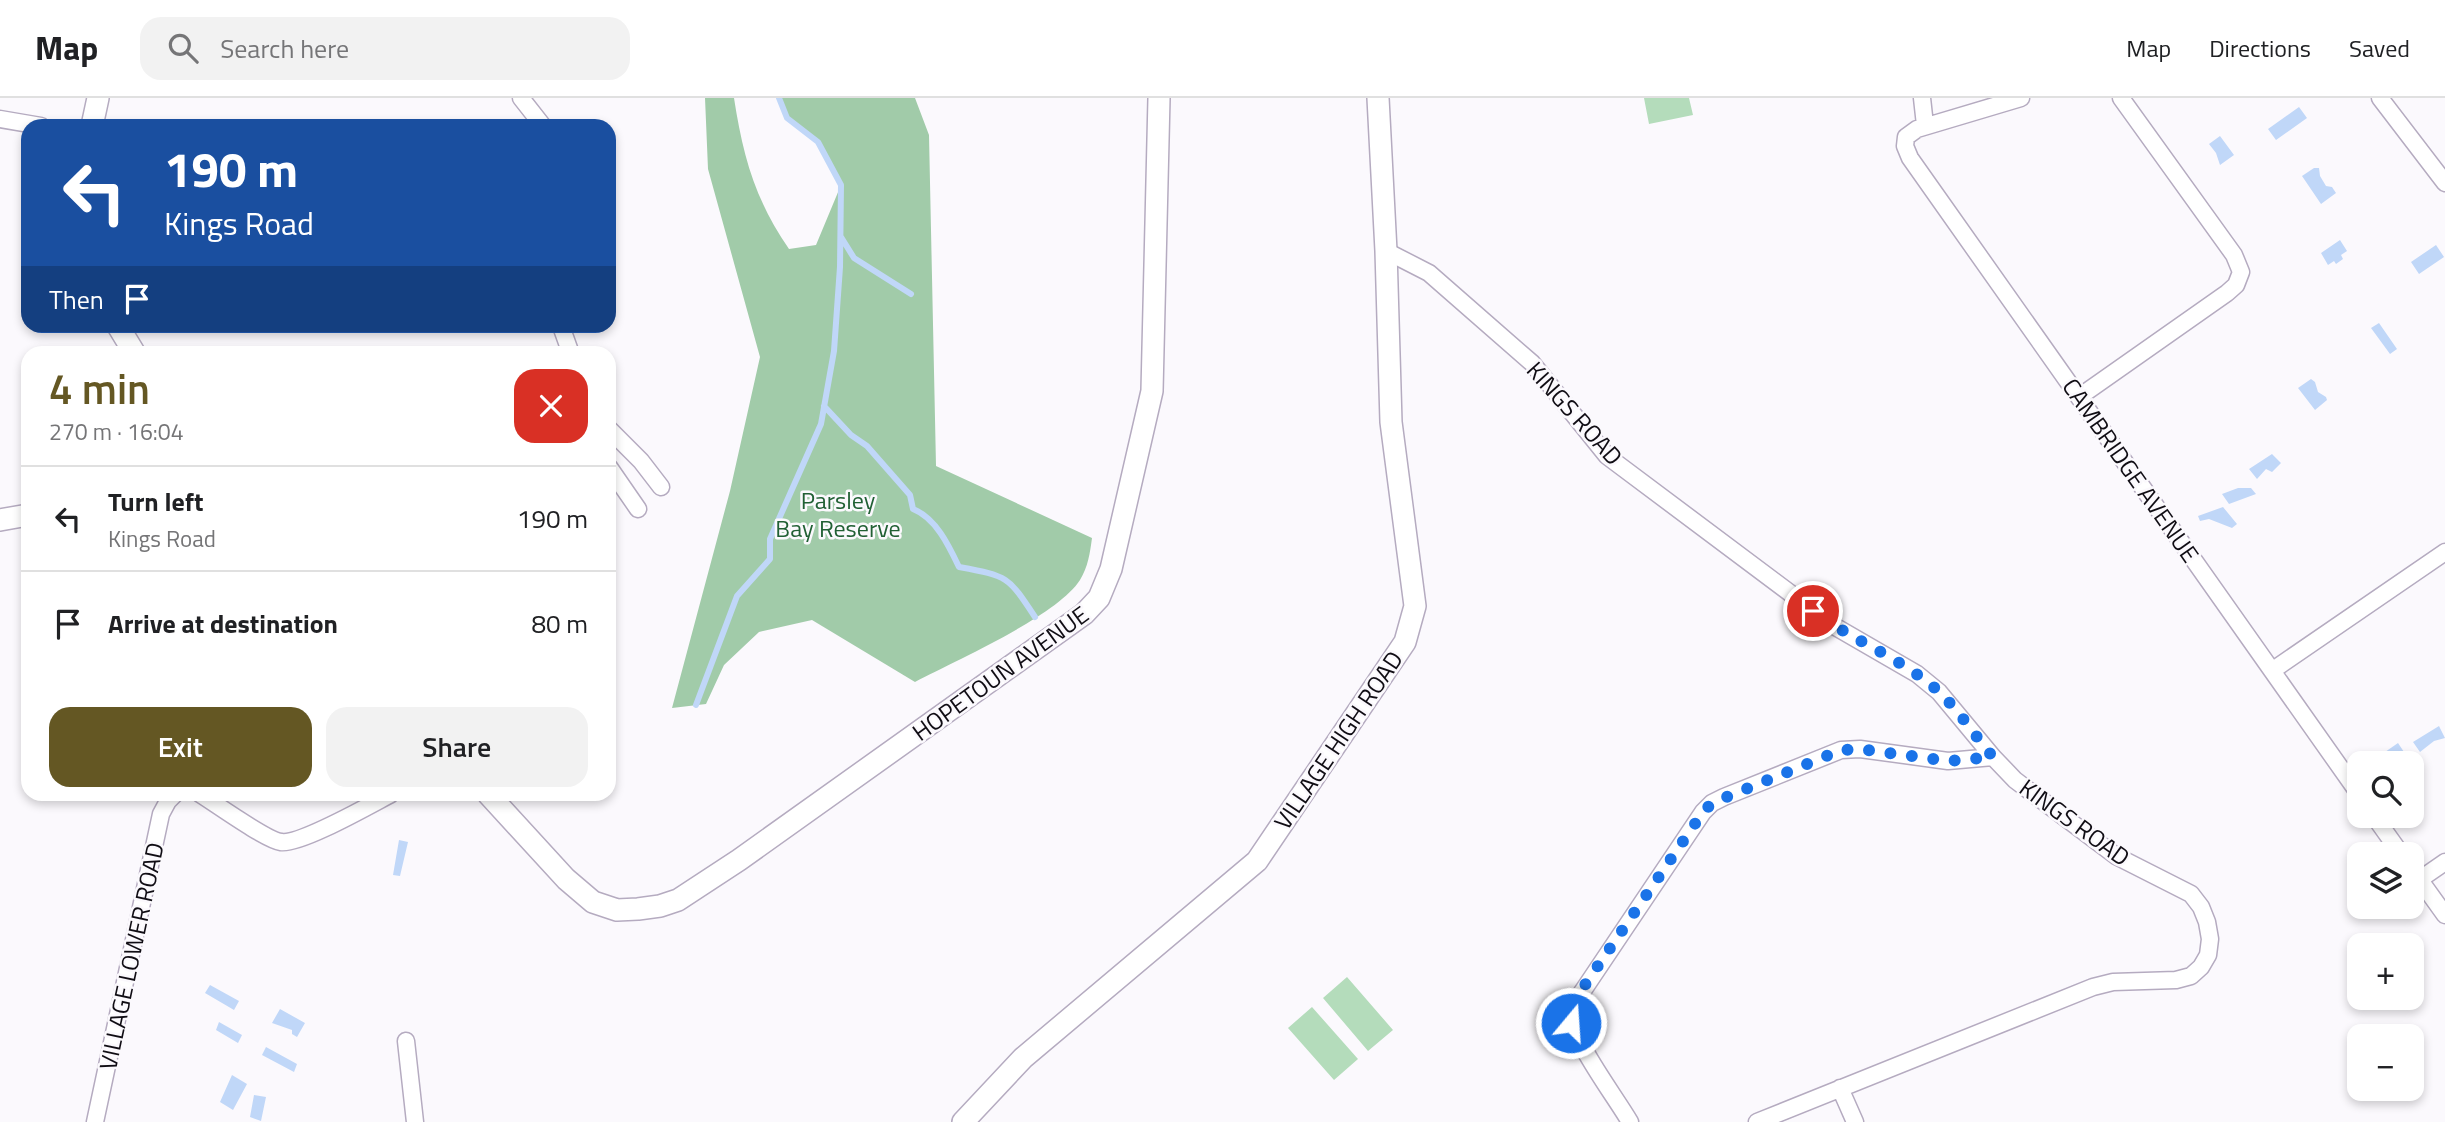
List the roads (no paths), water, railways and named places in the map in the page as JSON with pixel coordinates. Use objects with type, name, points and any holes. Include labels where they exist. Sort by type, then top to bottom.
[{"type":"street","points":[[94,119],[98,98]]},
{"type":"street","points":[[521,98],[538,119]]},
{"type":"street","name":"HOPETOUN AVENUE","points":[[494,801],[566,879],[593,902],[617,910],[660,906],[678,900],[739,860],[1092,607],[1109,577],[1152,391],[1159,98]]},
{"type":"street","name":"VILLAGE HIGH ROAD","points":[[963,1122],[1023,1058],[1256,861],[1405,642],[1415,606],[1391,422],[1378,98]]},
{"type":"street","points":[[1922,98],[1925,125],[2021,98]]},
{"type":"street","points":[[2079,397],[2227,293],[2236,285],[2241,272],[2234,255],[2121,98]]},
{"type":"street","points":[[2380,98],[2445,183]]},
{"type":"street","points":[[0,119],[21,123]]},
{"type":"street","name":"CAMBRIDGE AVENUE","points":[[1925,125],[1906,138],[1905,146],[1910,158],[2347,777]]},
{"type":"street","name":"KINGS ROAD","points":[[1386,251],[1429,273],[1532,363],[1607,456],[1834,626],[1917,674],[1939,692],[2015,780],[2116,856],[2191,894],[2201,907],[2210,939],[2208,955],[2201,967],[2191,976],[2176,980],[2113,982],[2093,987],[1757,1122]]},
{"type":"street","points":[[616,436],[661,487]]},
{"type":"street","points":[[616,477],[638,509]]},
{"type":"street","points":[[0,520],[21,516]]},
{"type":"street","points":[[2273,670],[2445,552]]},
{"type":"street","points":[[1630,1122],[1578,1038],[1571,1023],[1570,1010],[1703,812],[1724,797],[1841,750],[1860,749],[1948,761],[1993,757]]},
{"type":"street","name":"VILLAGE LOWER ROAD","points":[[95,1122],[162,814],[168,801]]},
{"type":"street","points":[[211,801],[269,838],[282,843],[305,837],[377,801]]},
{"type":"street","points":[[2424,871],[2445,862]]},
{"type":"street","points":[[2424,887],[2445,915]]},
{"type":"street","points":[[406,1041],[415,1122]]},
{"type":"street","points":[[1840,1088],[1855,1122]]},
{"type":"water","points":[[2299,107],[2307,118],[2276,140],[2268,129]]},
{"type":"water","points":[[2220,136],[2234,155],[2220,165],[2209,144]]},
{"type":"water","points":[[2314,168],[2319,168],[2326,186],[2332,187],[2336,193],[2321,204],[2302,176]]},
{"type":"water","points":[[2340,240],[2347,251],[2341,255],[2343,259],[2328,265],[2321,253]]},
{"type":"water","points":[[2436,245],[2444,257],[2419,274],[2411,262]]},
{"type":"water","points":[[2379,323],[2397,349],[2390,354],[2371,328]]},
{"type":"water","points":[[2311,379],[2318,392],[2327,400],[2315,410],[2298,388]]},
{"type":"water","points":[[2272,454],[2281,463],[2272,472],[2266,469],[2257,479],[2249,469]]},
{"type":"water","points":[[2238,488],[2251,488],[2256,494],[2229,504],[2222,494]]},
{"type":"water","points":[[2223,507],[2237,524],[2232,528],[2209,519],[2200,521],[2198,516]]},
{"type":"water","points":[[2439,726],[2445,738],[2434,741],[2421,751],[2413,742]]},
{"type":"water","points":[[2398,743],[2403,751],[2386,751]]},
{"type":"water","points":[[399,840],[408,842],[400,876],[393,875]]},
{"type":"water","points":[[210,985],[239,1001],[234,1010],[205,993]]},
{"type":"water","points":[[280,1009],[305,1023],[297,1037],[292,1034],[292,1030],[272,1023]]},
{"type":"water","points":[[219,1022],[242,1035],[238,1043],[216,1030]]},
{"type":"water","points":[[266,1047],[297,1064],[294,1072],[262,1055]]},
{"type":"water","points":[[232,1075],[247,1084],[233,1110],[220,1102]]},
{"type":"water","points":[[254,1095],[266,1097],[261,1121],[250,1117]]},
{"type":"waterway","points":[[696,705],[737,596],[770,559],[770,539],[821,424],[834,351],[840,267],[841,185],[818,142],[787,118],[779,98]]},
{"type":"waterway","points":[[841,237],[854,258],[911,294]]},
{"type":"waterway","points":[[824,406],[851,435],[867,446],[910,495],[913,509],[935,526],[959,567],[988,573],[1005,580],[1019,593],[1035,617]]},
{"type":"park label","name":"Parsley Bay Reserve","points":[[838,514]]}]
